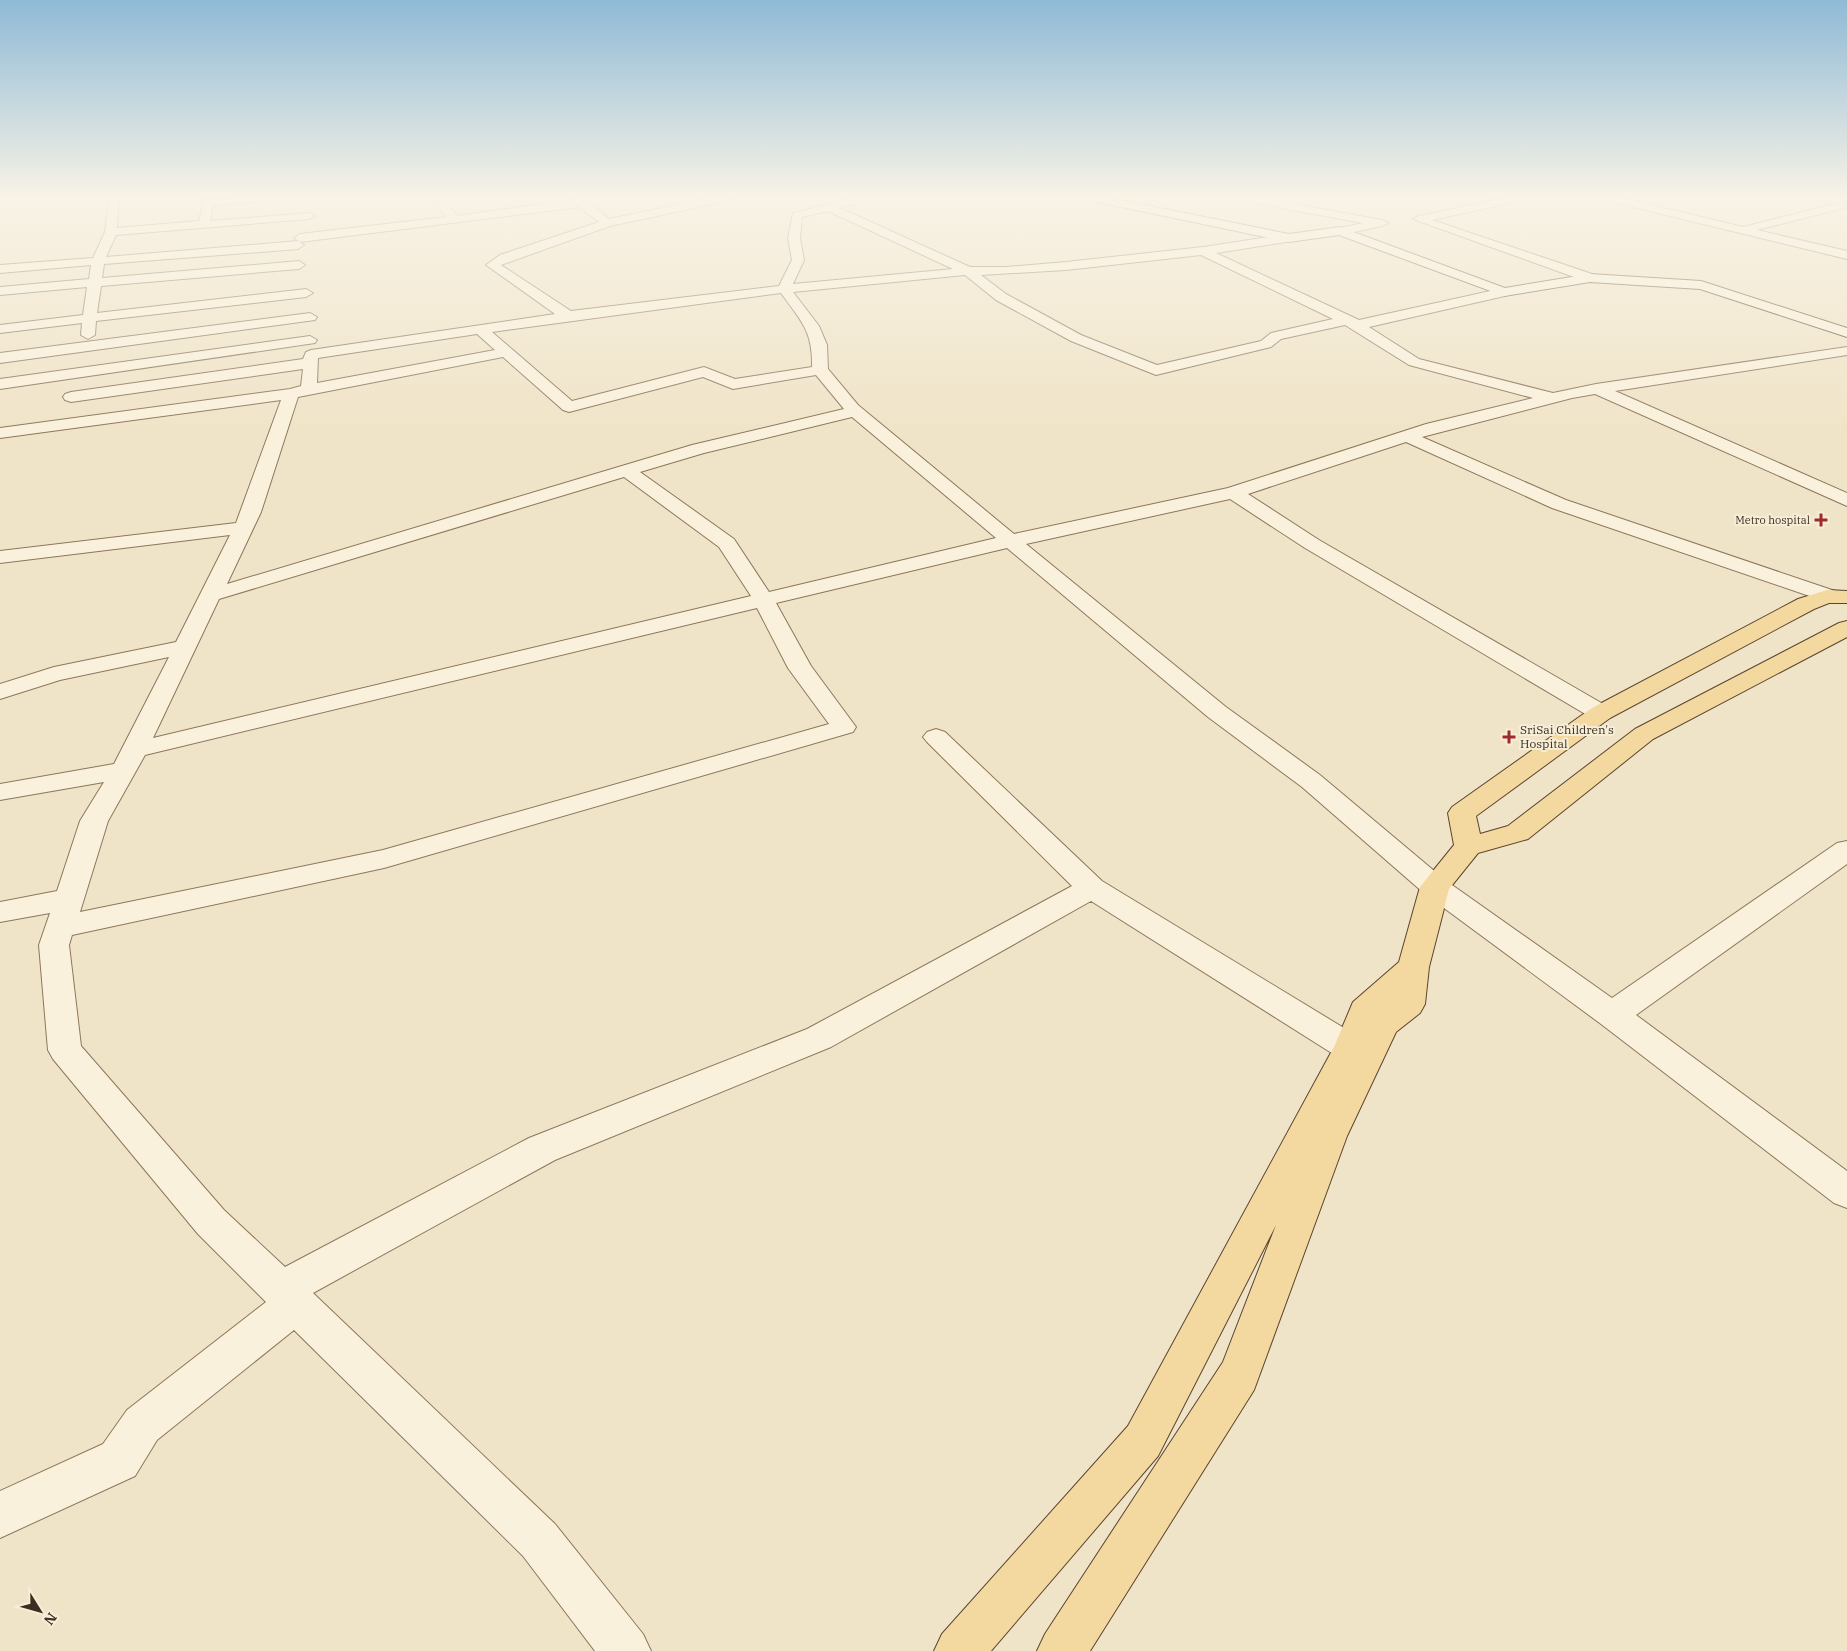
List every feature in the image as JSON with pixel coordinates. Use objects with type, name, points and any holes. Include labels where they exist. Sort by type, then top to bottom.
[{"type":"main road","points":[[1468,846],[1462,813],[1601,713],[1837,596]]},
{"type":"main road","points":[[1062,1651],[1239,1375],[1329,1136],[1383,1024],[1409,1004],[1413,967],[1435,887],[1468,846],[1518,834],[1644,734],[1847,628]]},
{"type":"main road","points":[[959,1651],[1143,1442],[1350,1048],[1364,1011],[1413,967]]},
{"type":"street","points":[[57,426],[83,372],[88,347],[89,318],[95,275]]},
{"type":"street","points":[[301,275],[310,317],[310,353],[300,391],[244,528],[129,760],[94,822],[59,927],[54,945],[65,1050],[210,1222],[539,1540],[626,1651]]},
{"type":"street","points":[[507,275],[568,316]]},
{"type":"street","points":[[784,290],[791,275]]},
{"type":"street","points":[[71,397],[310,353],[568,316],[929,275]]},
{"type":"street","points":[[973,275],[1001,297],[1076,338],[1156,370],[1266,344],[1276,336],[1504,292],[1590,278],[1683,282],[1708,286],[1847,333]]},
{"type":"street","points":[[1252,275],[1351,322],[1414,362],[1552,398]]},
{"type":"street","points":[[1458,275],[1504,292]]},
{"type":"street","points":[[1581,275],[1590,278]]},
{"type":"street","points":[[0,291],[94,283],[302,279]]},
{"type":"street","points":[[0,329],[89,318],[302,279]]},
{"type":"street","points":[[784,290],[812,326],[820,345],[820,370],[855,411],[1217,712],[1311,781],[1435,887],[1612,1015],[1847,1192]]},
{"type":"street","points":[[0,358],[310,317]]},
{"type":"street","points":[[480,329],[569,406],[704,372],[733,384],[820,370]]},
{"type":"street","points":[[0,792],[764,600],[1010,541],[1233,493],[1406,436],[1552,398],[1596,389],[1847,351]]},
{"type":"street","points":[[0,433],[300,391],[506,352]]},
{"type":"street","points":[[0,384],[83,372],[310,353]]},
{"type":"street","points":[[1596,389],[1847,500]]},
{"type":"street","points":[[211,594],[698,449],[855,411]]},
{"type":"street","points":[[1406,436],[1560,504],[1837,596]]},
{"type":"street","points":[[59,927],[384,859],[844,727],[800,668],[764,600],[727,543],[627,471]]},
{"type":"street","points":[[1233,493],[1312,544],[1601,713]]},
{"type":"street","points":[[0,557],[244,528]]},
{"type":"street","points":[[0,692],[54,674],[185,647]]},
{"type":"street","points":[[936,737],[1092,888],[1350,1048]]},
{"type":"street","points":[[1612,1015],[1847,850]]},
{"type":"street","points":[[0,1515],[119,1460],[142,1425],[288,1297],[542,1149],[819,1038],[1092,888]]},
{"type":"street","points":[[0,912],[68,899]]},
{"type":"place","name":"Metro hospital","points":[[1821,520]]},
{"type":"place","name":"SriSai Children's Hospital","points":[[1509,737]]}]
